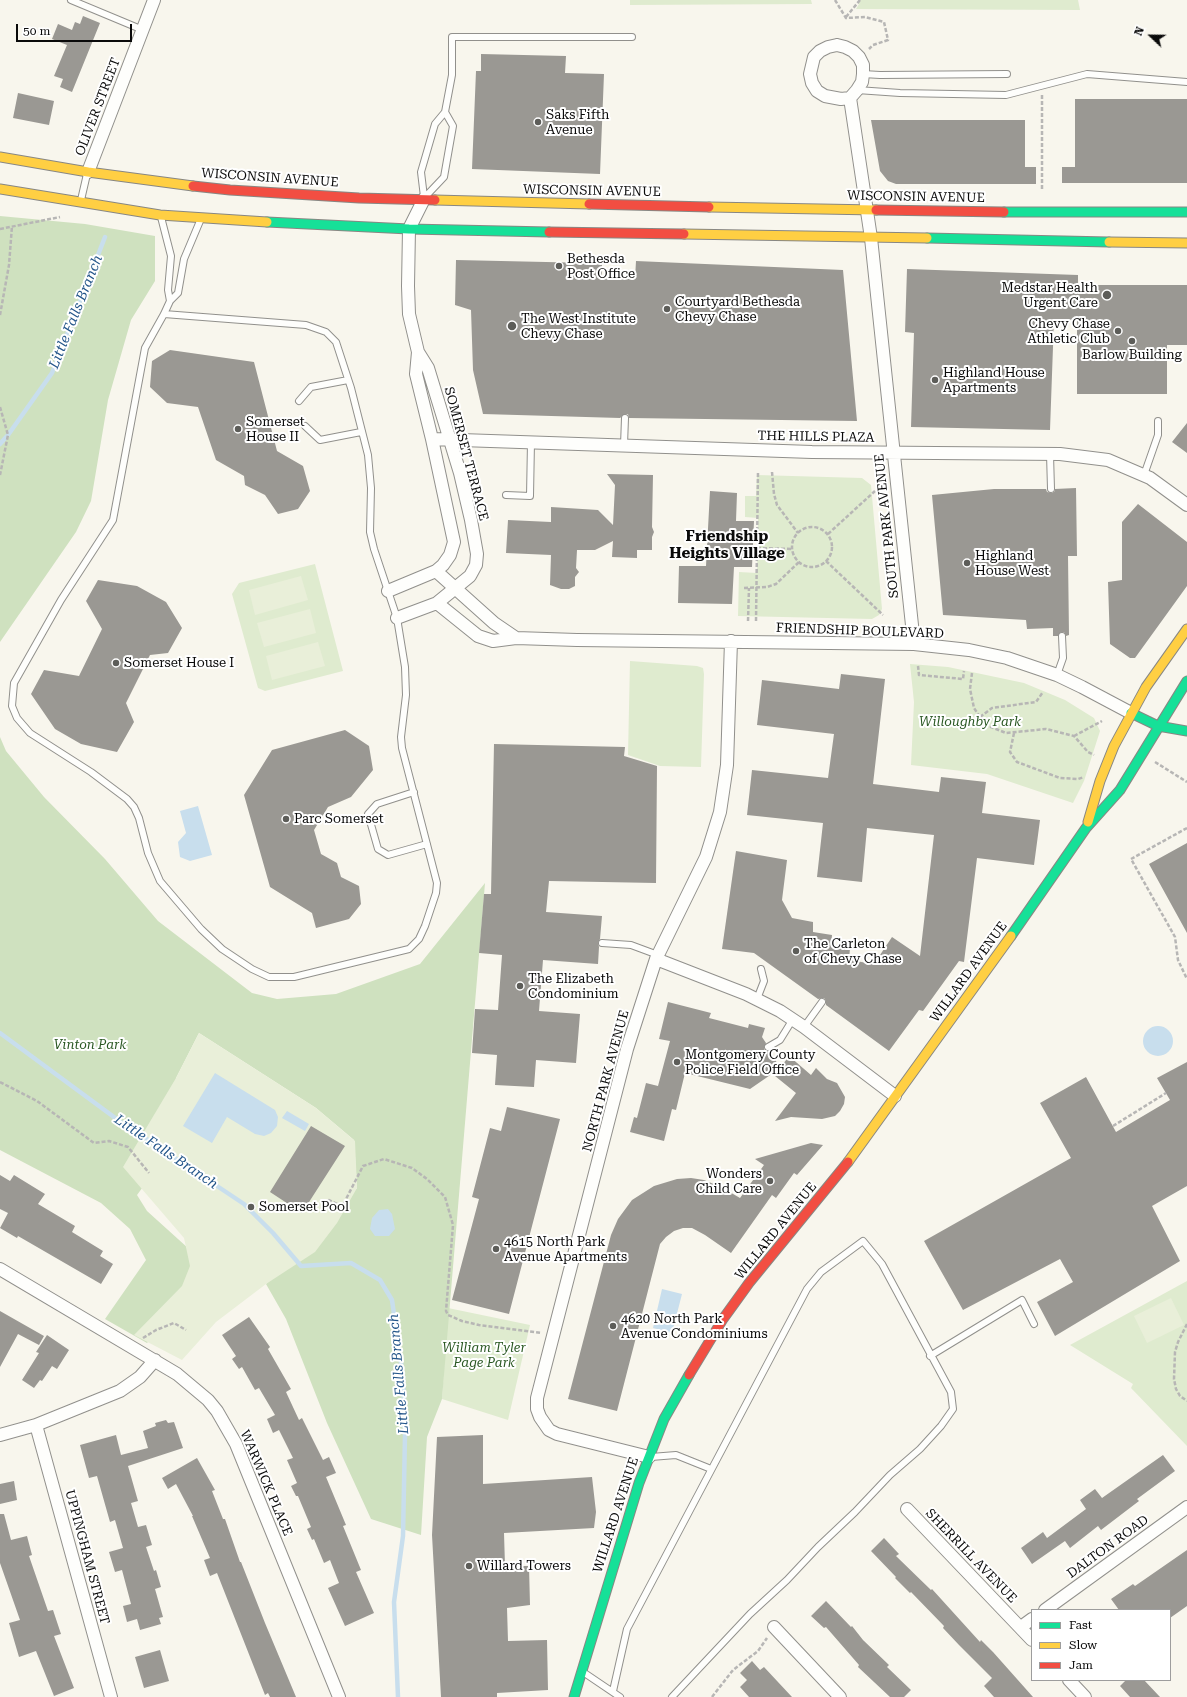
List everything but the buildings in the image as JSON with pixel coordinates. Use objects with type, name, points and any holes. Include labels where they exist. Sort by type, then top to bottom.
[{"type":"main road","name":"WISCONSIN AVENUE","points":[[0,157],[88,172],[230,190],[359,198],[482,202],[1061,213],[1187,212]]},
{"type":"main road","points":[[0,189],[80,204],[160,215],[201,219],[409,229],[1187,243]]},
{"type":"main road","name":"WILLARD AVENUE","points":[[1086,828],[1100,781],[1114,746],[1146,687],[1187,630]]},
{"type":"main road","name":"WILLARD AVENUE","points":[[574,1697],[623,1532],[648,1458],[672,1403],[723,1319],[759,1271],[825,1192],[1045,889],[1086,828],[1120,790],[1187,681]]},
{"type":"main road","name":"FRIENDSHIP BOULEVARD","points":[[1131,713],[1158,726],[1174,730],[1187,731]]},
{"type":"street","name":"OLIVER STREET","points":[[88,172],[154,0]]},
{"type":"street","points":[[832,46],[845,46],[859,57],[863,74],[862,82],[853,94],[833,99],[825,96],[817,90],[812,83],[810,74],[814,57],[820,51],[832,46]]},
{"type":"street","name":"SOUTH PARK AVENUE","points":[[853,94],[866,209],[871,238],[914,644]]},
{"type":"street","name":"SOMERSET TERRACE","points":[[388,591],[436,571],[444,565],[450,555],[454,542],[432,439],[416,374],[418,352],[409,314],[409,229],[424,199]]},
{"type":"street","name":"SOMERSET TERRACE","points":[[397,618],[437,602],[470,576],[473,571],[477,554],[472,520],[463,486],[428,368],[418,352]]},
{"type":"street","name":"THE HILLS PLAZA","points":[[432,439],[812,452],[1050,454],[1108,460],[1150,478],[1187,504]]},
{"type":"street","points":[[436,571],[494,623],[516,638]]},
{"type":"street","name":"FRIENDSHIP BOULEVARD","points":[[437,602],[478,636],[493,641],[516,638],[914,644],[988,654],[1056,675],[1131,713]]},
{"type":"street","name":"NORTH PARK AVENUE","points":[[648,1458],[557,1434],[549,1430],[543,1424],[537,1409],[537,1398],[627,1049],[657,957],[706,857],[720,812],[727,765],[730,641]]},
{"type":"street","points":[[657,957],[757,999],[793,1019],[895,1096]]},
{"type":"street","name":"WARWICK PLACE","points":[[0,1269],[177,1374],[208,1400],[217,1411],[236,1444],[339,1697]]},
{"type":"street","points":[[0,1435],[36,1425],[120,1391],[140,1377],[155,1360]]},
{"type":"street","name":"UPPINGHAM STREET","points":[[36,1425],[111,1697]]},
{"type":"street","name":"DALTON ROAD","points":[[1046,1609],[1187,1508]]},
{"type":"street","name":"SHERRILL AVENUE","points":[[907,1509],[1031,1639]]},
{"type":"street","points":[[1021,1628],[1031,1620]]},
{"type":"street","points":[[774,1628],[840,1697]]},
{"type":"street","points":[[1070,1681],[1085,1697]]},
{"type":"lane","points":[[71,0],[143,30]]},
{"type":"lane","points":[[424,199],[422,172],[435,124],[445,112],[452,75],[452,37],[632,37]]},
{"type":"lane","points":[[863,74],[1007,74]]},
{"type":"lane","points":[[853,94],[900,93],[1006,95],[1087,74],[1187,82]]},
{"type":"lane","points":[[424,199],[444,177],[454,126],[445,112]]},
{"type":"lane","name":"OLIVER STREET","points":[[80,204],[88,172]]},
{"type":"lane","points":[[160,215],[171,256],[168,290],[170,300]]},
{"type":"lane","points":[[164,314],[306,325],[326,332],[336,342],[368,455],[371,488],[370,532],[397,618],[404,667],[406,695],[402,748],[436,878],[436,893],[425,926],[419,939],[409,949],[294,977],[269,977],[252,969],[222,949],[201,929],[160,881],[148,853],[139,818],[134,807],[127,798],[91,772],[30,734],[17,718],[12,706],[14,683],[61,600],[113,520],[145,348],[170,300],[178,293],[184,259],[201,219]]},
{"type":"lane","points":[[299,401],[311,387],[348,380]]},
{"type":"lane","points":[[624,445],[625,418]]},
{"type":"lane","points":[[1144,475],[1158,435],[1158,421]]},
{"type":"lane","points":[[305,426],[320,440],[361,432]]},
{"type":"lane","points":[[506,495],[530,496],[531,442]]},
{"type":"lane","points":[[1050,454],[1051,489]]},
{"type":"lane","points":[[1056,675],[1063,658],[1062,636]]},
{"type":"lane","points":[[414,792],[377,804],[368,814],[378,849],[388,855],[427,844]]},
{"type":"lane","points":[[602,943],[631,945],[657,957]]},
{"type":"lane","points":[[757,999],[764,981],[761,969]]},
{"type":"lane","points":[[804,1027],[822,1002]]},
{"type":"lane","points":[[768,1047],[780,1040],[793,1019]]},
{"type":"lane","points":[[613,1692],[627,1629],[807,1289],[821,1272],[863,1241],[882,1264],[950,1392],[953,1409],[941,1426],[750,1614],[672,1697]]},
{"type":"lane","points":[[930,1356],[1022,1300],[1034,1324]]},
{"type":"lane","points":[[648,1458],[676,1455],[711,1469]]},
{"type":"lane","points":[[582,1672],[620,1697]]},
{"type":"path","points":[[835,0],[846,18]]},
{"type":"path","points":[[846,18],[860,0]]},
{"type":"path","points":[[846,18],[865,17],[884,22],[888,40],[873,45],[859,57]]},
{"type":"path","points":[[1042,86],[1042,191]]},
{"type":"path","points":[[0,229],[61,217]]},
{"type":"path","points":[[0,315],[10,265],[12,226]]},
{"type":"path","points":[[0,407],[8,435],[0,475]]},
{"type":"path","points":[[756,621],[758,472]]},
{"type":"path","points":[[772,472],[774,494],[777,505],[798,533]]},
{"type":"path","points":[[828,534],[875,492]]},
{"type":"path","points":[[809,527],[815,527],[828,534],[832,543],[832,550],[826,561],[821,565],[807,566],[796,559],[793,549],[794,538],[798,533],[809,527]]},
{"type":"path","points":[[757,548],[793,549]]},
{"type":"path","points":[[826,561],[883,615]]},
{"type":"path","points":[[744,588],[768,587],[776,584],[799,562]]},
{"type":"path","points":[[748,621],[749,588]]},
{"type":"path","points":[[918,666],[918,675],[963,679],[964,671]]},
{"type":"path","points":[[972,673],[970,689],[974,708],[980,717],[991,727],[1006,733],[1014,734],[1030,730],[1046,729],[1074,736],[1088,752],[1096,756]]},
{"type":"path","points":[[980,717],[992,708],[1036,702],[1043,692]]},
{"type":"path","points":[[1074,736],[1102,721]]},
{"type":"path","points":[[1014,734],[1010,752],[1018,762],[1060,778],[1078,779],[1089,776]]},
{"type":"path","points":[[1152,759],[1187,782]]},
{"type":"path","points":[[1187,828],[1131,859],[1175,937],[1178,960],[1187,980]]},
{"type":"path","points":[[0,1082],[37,1101],[94,1143],[110,1141],[128,1147],[149,1174]]},
{"type":"path","points":[[1113,1126],[1166,1093]]},
{"type":"path","points":[[322,1211],[329,1200],[341,1206],[344,1203],[363,1166],[384,1159],[412,1168],[427,1178],[445,1197],[453,1226],[446,1311],[451,1317],[479,1325],[554,1334]]},
{"type":"path","points":[[132,1347],[156,1330],[174,1323],[186,1330]]},
{"type":"path","points":[[1187,1324],[1175,1352],[1174,1378],[1176,1389],[1180,1396],[1187,1401]]},
{"type":"path","points":[[712,1697],[733,1670],[758,1651],[774,1628]]},
{"type":"green space","points":[[630,0],[811,0],[812,4],[630,5]]},
{"type":"green space","points":[[858,0],[1078,0],[1080,10],[856,9],[859,4]]},
{"type":"green space","points":[[0,216],[85,224],[155,236],[155,281],[131,320],[108,400],[91,501],[76,532],[0,642]]},
{"type":"green space","points":[[757,475],[862,478],[871,485],[882,609],[879,615],[872,619],[738,616],[739,572],[757,573],[758,518],[745,517],[745,496],[756,496]]},
{"type":"green space","points":[[315,564],[343,671],[265,691],[258,688],[232,594],[239,583]]},
{"type":"green space","points":[[301,576],[308,600],[255,615],[249,590]]},
{"type":"green space","points":[[310,609],[316,633],[264,647],[257,623]]},
{"type":"green space","points":[[318,642],[325,666],[272,680],[266,656]]},
{"type":"green space","points":[[630,661],[697,666],[703,668],[701,767],[660,766],[628,755]]},
{"type":"green space","name":"Willoughby Park","points":[[910,664],[948,667],[1024,683],[1065,700],[1094,718],[1100,731],[1084,781],[1073,803],[987,774],[911,765],[914,702]]},
{"type":"green space","name":"Vinton Park","points":[[0,737],[6,751],[44,797],[105,859],[158,921],[252,993],[277,999],[336,994],[420,964],[485,883],[442,1399],[427,1437],[421,1535],[371,1519],[327,1423],[286,1319],[266,1284],[357,1188],[354,1140],[316,1108],[199,1033],[176,1078],[176,1142],[137,1195],[147,1211],[209,1267],[176,1311],[147,1343],[105,1319],[146,1260],[130,1229],[101,1203],[0,1150]]},
{"type":"green space","name":"Somerset Pool","points":[[199,1033],[316,1108],[355,1141],[357,1188],[337,1223],[315,1252],[266,1284],[216,1322],[182,1360],[134,1335],[182,1286],[190,1266],[184,1238],[123,1167],[176,1078]]},
{"type":"green space","points":[[1187,1281],[1187,1446],[1131,1388],[1133,1384],[1070,1345]]},
{"type":"green space","points":[[1171,1298],[1184,1325],[1147,1343],[1134,1316]]},
{"type":"green space","name":"William Tyler Page Park","points":[[448,1308],[530,1325],[508,1420],[442,1399]]},
{"type":"water","points":[[198,806],[212,855],[190,861],[180,857],[178,842],[186,833],[180,811]]},
{"type":"water","points":[[1158,1026],[1169,1030],[1173,1041],[1169,1052],[1158,1056],[1147,1052],[1143,1041],[1147,1030]]},
{"type":"water","points":[[215,1073],[275,1110],[278,1117],[277,1126],[271,1133],[264,1136],[255,1134],[227,1117],[212,1143],[183,1126]]},
{"type":"water","points":[[287,1111],[309,1124],[305,1131],[282,1118]]},
{"type":"water","points":[[388,1209],[392,1214],[395,1229],[389,1236],[375,1236],[370,1229],[372,1218],[379,1210]]},
{"type":"water","points":[[662,1289],[682,1294],[672,1333],[653,1328]]},
{"type":"waterway","name":"Little Falls Branch","points":[[0,444],[52,373],[105,237]]},
{"type":"waterway","name":"Little Falls Branch","points":[[0,1033],[118,1120],[244,1204],[273,1233],[301,1266],[351,1263],[380,1280],[392,1300],[403,1377],[405,1435],[403,1536],[394,1602],[398,1697]]},
{"type":"traffic: fast","points":[[1004,212],[1187,212]]},
{"type":"traffic: fast","points":[[267,222],[409,229],[549,232]]},
{"type":"traffic: fast","points":[[927,238],[1109,242]]},
{"type":"traffic: fast","points":[[1011,936],[1086,828],[1120,790],[1187,681]]},
{"type":"traffic: fast","points":[[1131,713],[1158,726],[1187,731]]},
{"type":"traffic: fast","points":[[574,1697],[639,1483],[664,1419],[689,1375]]},
{"type":"traffic: slow","points":[[0,157],[88,172],[193,186]]},
{"type":"traffic: slow","points":[[0,189],[160,215],[267,222]]},
{"type":"traffic: slow","points":[[435,200],[589,204]]},
{"type":"traffic: slow","points":[[709,207],[876,210]]},
{"type":"traffic: slow","points":[[684,234],[927,238]]},
{"type":"traffic: slow","points":[[1109,242],[1187,243]]},
{"type":"traffic: slow","points":[[1088,822],[1100,781],[1114,746],[1146,687],[1187,629]]},
{"type":"traffic: slow","points":[[848,1162],[1011,936]]},
{"type":"traffic: jam","points":[[193,186],[230,190],[359,198],[435,200]]},
{"type":"traffic: jam","points":[[589,204],[709,207]]},
{"type":"traffic: jam","points":[[876,210],[1004,212]]},
{"type":"traffic: jam","points":[[549,232],[684,234]]},
{"type":"traffic: jam","points":[[689,1375],[723,1319],[749,1283],[848,1162]]},
{"type":"place","name":"Saks Fifth Avenue","points":[[538,122]]},
{"type":"place","name":"Bethesda Post Office","points":[[559,266]]},
{"type":"place","name":"Medstar Health Urgent Care","points":[[1107,295]]},
{"type":"place","name":"Courtyard Bethesda Chevy Chase","points":[[667,309]]},
{"type":"place","name":"The West Institute Chevy Chase","points":[[512,326]]},
{"type":"place","name":"Chevy Chase Athletic Club","points":[[1118,331]]},
{"type":"place","name":"Barlow Building","points":[[1132,341]]},
{"type":"place","name":"Highland House Apartments","points":[[935,380]]},
{"type":"place","name":"Somerset House II","points":[[238,429]]},
{"type":"place","name":"Highland House West","points":[[967,563]]},
{"type":"place","name":"Somerset House I","points":[[116,663]]},
{"type":"place","name":"Parc Somerset","points":[[286,819]]},
{"type":"place","name":"The Carleton of Chevy Chase","points":[[796,951]]},
{"type":"place","name":"The Elizabeth Condominium","points":[[520,986]]},
{"type":"place","name":"Montgomery County Police Field Office","points":[[677,1062]]},
{"type":"place","name":"Wonders Child Care","points":[[770,1181]]},
{"type":"place","name":"Somerset Pool","points":[[251,1207]]},
{"type":"place","name":"4615 North Park Avenue Apartments","points":[[496,1249]]},
{"type":"place","name":"4620 North Park Avenue Condominiums","points":[[613,1326]]},
{"type":"place","name":"Willard Towers","points":[[469,1566]]},
{"type":"district","name":"Friendship Heights Village","points":[[727,546]]}]
